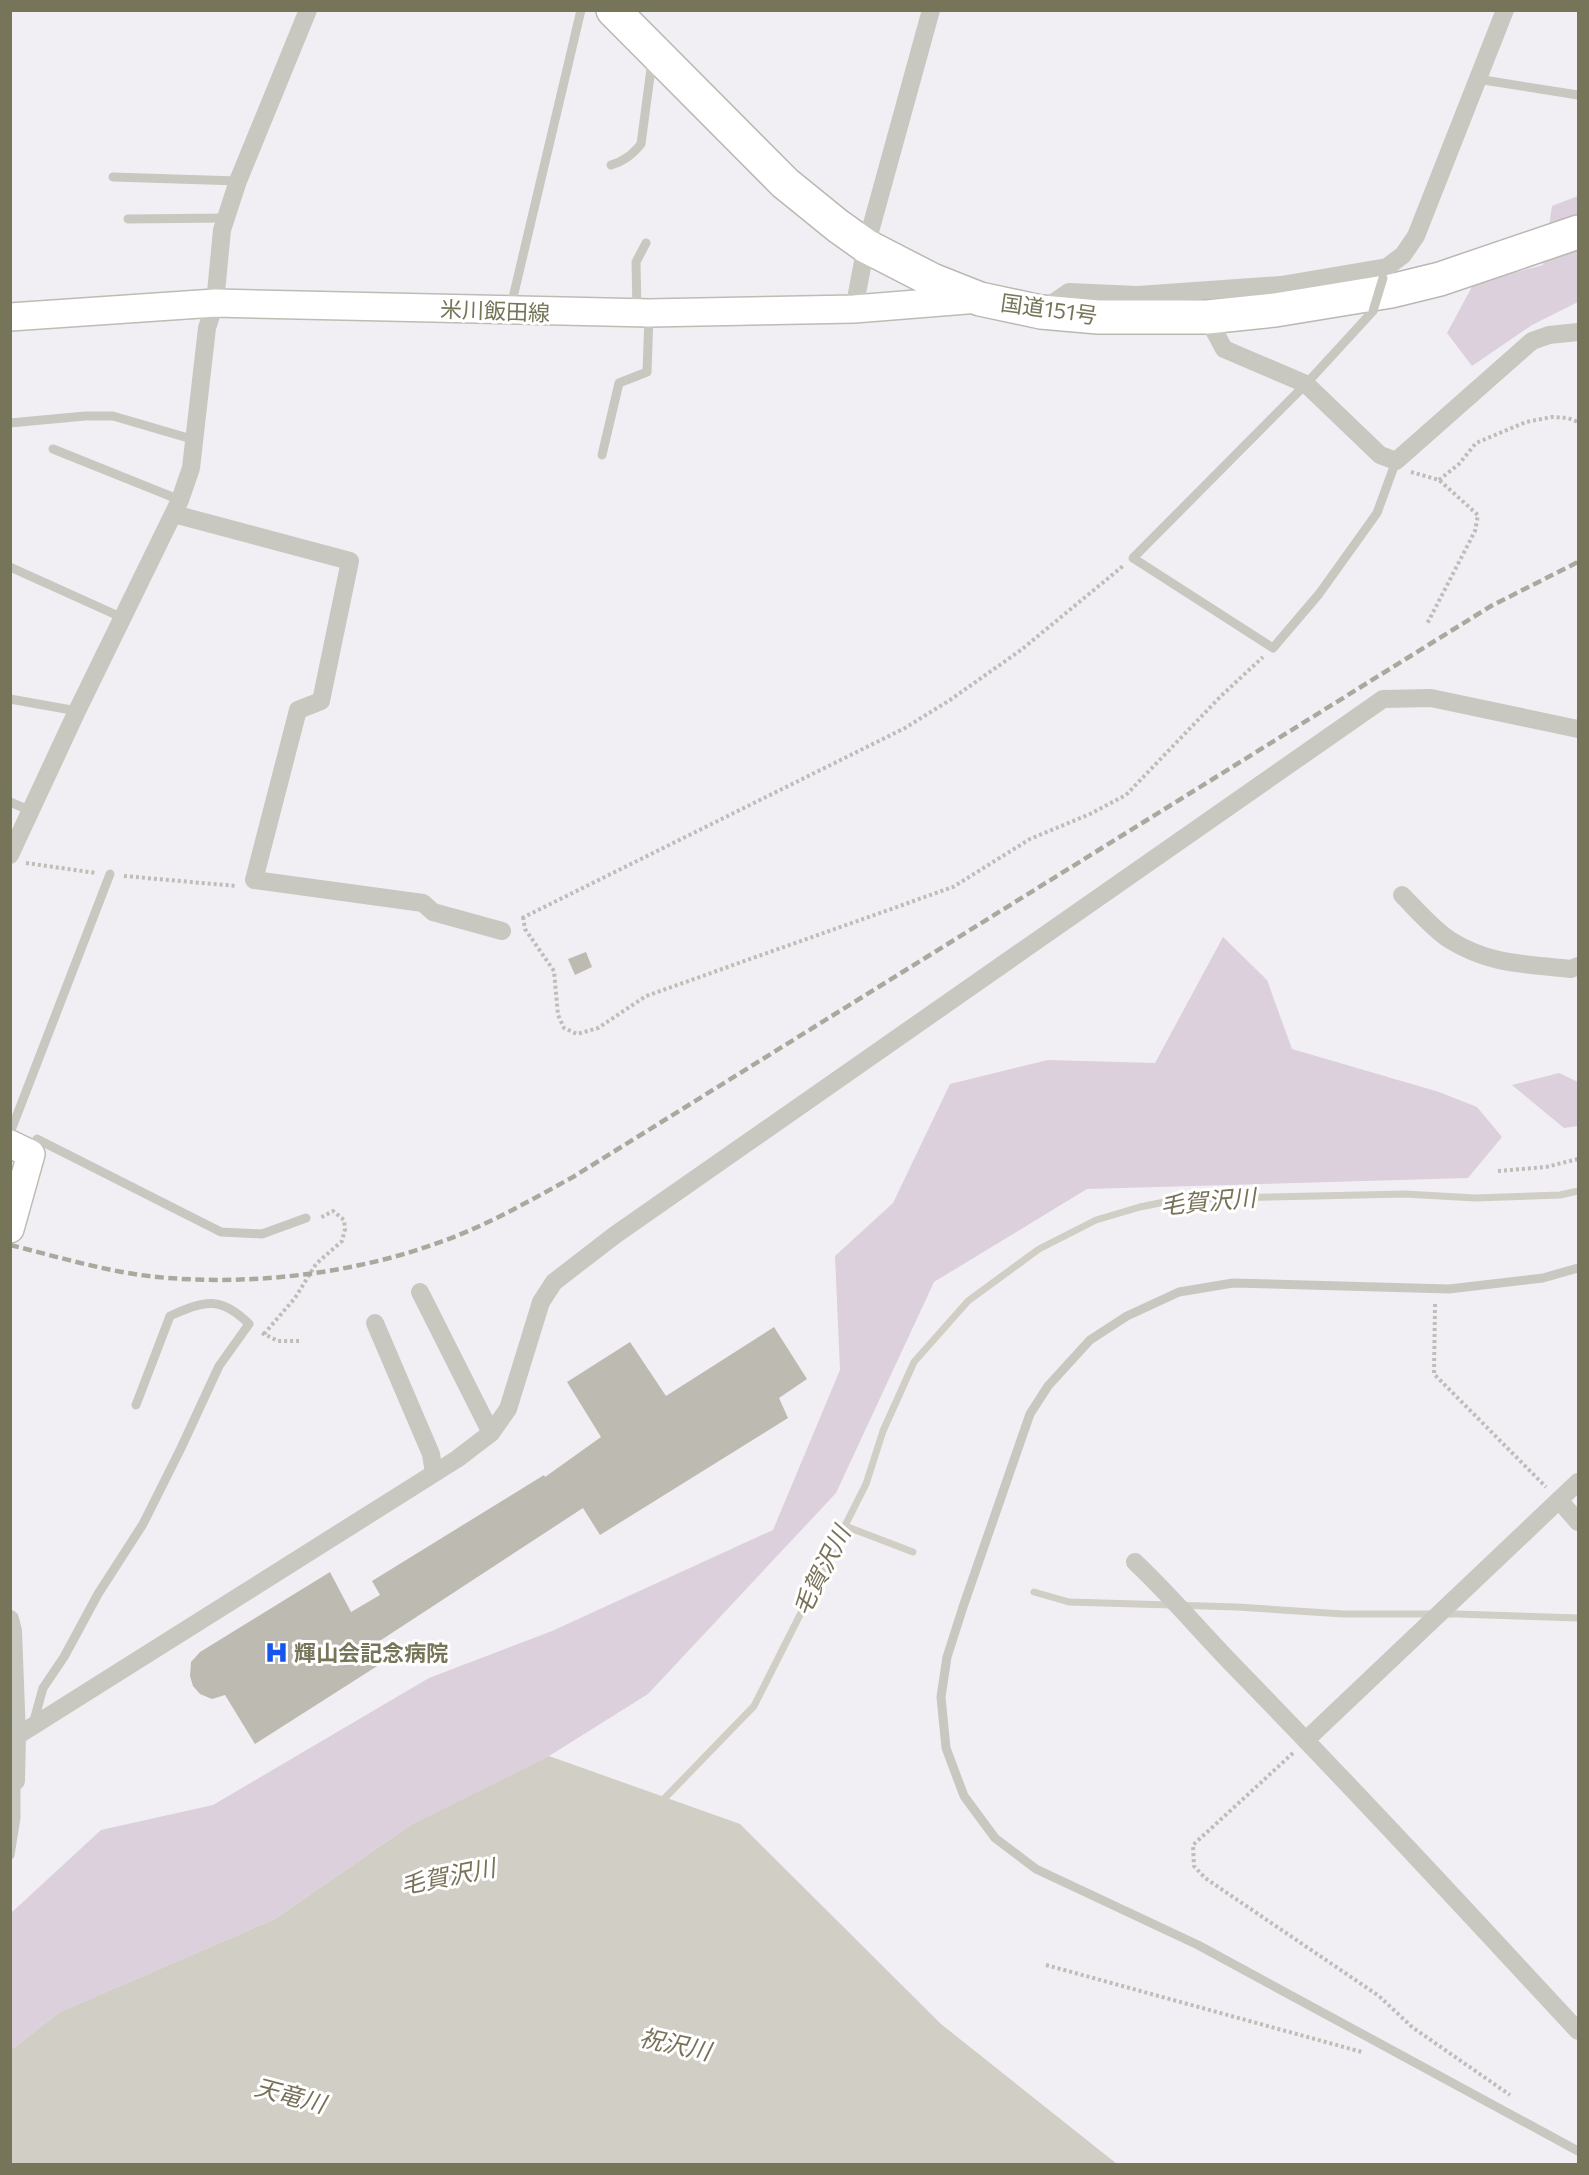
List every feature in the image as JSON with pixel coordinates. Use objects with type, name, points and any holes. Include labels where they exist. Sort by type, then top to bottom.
[{"type":"highway","name":"国道151号","points":[[613,10],[785,183],[838,226],[866,246],[932,280],[980,299],[1041,312],[1098,317],[1207,317],[1286,308],[1391,291],[1440,279],[1578,232]]},
{"type":"main road","name":"米川飯田線","points":[[10,317],[215,303],[509,312],[643,313],[854,309],[980,299]]},
{"type":"main road","points":[[10,1229],[21,1149]]},
{"type":"street","points":[[16,859],[31,811],[77,711],[177,507],[191,468],[207,328],[215,303],[222,230],[238,181],[308,10]]},
{"type":"street","points":[[854,309],[866,246],[931,10]]},
{"type":"street","points":[[1041,312],[1069,292],[1138,295],[1281,285],[1385,272],[1403,255],[1416,236],[1505,10]]},
{"type":"street","points":[[1207,317],[1224,349],[1306,384],[1380,455],[1402,466],[1532,341],[1549,335],[1578,332]]},
{"type":"street","points":[[177,507],[350,561],[321,701],[298,710],[254,880],[423,903],[443,916],[502,931]]},
{"type":"street","points":[[17,1736],[457,1459],[490,1433],[508,1408],[542,1302],[554,1282],[615,1235],[1383,699],[1431,698],[1578,729]]},
{"type":"street","points":[[1402,895],[1449,940],[1478,954],[1499,962],[1571,969],[1578,966]]},
{"type":"street","points":[[420,1292],[490,1433]]},
{"type":"street","points":[[375,1323],[431,1454],[435,1473]]},
{"type":"street","points":[[1306,1740],[1578,1482]]},
{"type":"street","points":[[1559,1500],[1578,1522]]},
{"type":"street","points":[[1135,1562],[1306,1740],[1578,2031]]},
{"type":"street","points":[[10,1619],[13,1631],[17,1736],[13,1781]]},
{"type":"lane","points":[[509,312],[581,10]]},
{"type":"lane","points":[[611,165],[628,157],[641,144],[653,52]]},
{"type":"lane","points":[[1477,79],[1578,95]]},
{"type":"lane","points":[[113,177],[238,181]]},
{"type":"lane","points":[[128,219],[226,218]]},
{"type":"lane","points":[[602,455],[619,383],[646,372],[643,313],[636,262],[646,243]]},
{"type":"lane","points":[[1385,272],[1373,311],[1306,384],[1133,558],[1273,648],[1319,594],[1377,513],[1402,466]]},
{"type":"lane","points":[[10,423],[86,416],[113,416],[195,440]]},
{"type":"lane","points":[[53,449],[177,507]]},
{"type":"lane","points":[[10,567],[123,618]]},
{"type":"lane","points":[[10,699],[77,711]]},
{"type":"lane","points":[[10,802],[31,811]]},
{"type":"lane","points":[[10,1132],[110,874]]},
{"type":"lane","points":[[21,1149],[37,1139],[221,1232],[262,1234],[306,1218]]},
{"type":"lane","points":[[1578,1268],[1543,1278],[1449,1289],[1233,1283],[1179,1292],[1127,1316],[1090,1340],[1048,1386],[1030,1414],[947,1657],[941,1697],[946,1748],[964,1796],[994,1838],[1036,1869],[1198,1945],[1578,2151]]},
{"type":"lane","points":[[33,1726],[43,1688],[64,1658],[98,1594],[143,1524],[219,1366],[249,1324],[237,1311],[222,1304],[199,1304],[170,1316],[136,1405]]},
{"type":"lane","points":[[10,1855],[16,1818],[13,1781]]},
{"type":"path","points":[[1439,480],[1459,464],[1476,443],[1526,422],[1568,418],[1578,422]]},
{"type":"path","points":[[1402,466],[1439,480],[1478,515],[1475,531],[1427,624]]},
{"type":"path","points":[[502,931],[523,917],[905,728],[950,700],[1021,650],[1133,558]]},
{"type":"path","points":[[523,917],[525,929],[554,971],[558,1016],[564,1028],[577,1034],[598,1028],[646,996],[953,887],[1030,839],[1090,814],[1126,795],[1221,696],[1273,648]]},
{"type":"path","points":[[16,859],[110,874],[242,887],[254,880]]},
{"type":"path","points":[[1498,1171],[1546,1167],[1578,1159]]},
{"type":"path","points":[[264,1334],[296,1298],[316,1264],[342,1241],[345,1229],[344,1220],[333,1210]]},
{"type":"path","points":[[1435,1288],[1434,1374],[1559,1500]]},
{"type":"path","points":[[249,1324],[278,1341],[299,1341]]},
{"type":"path","points":[[1306,1740],[1193,1845],[1194,1866],[1205,1878],[1379,1996],[1412,2027],[1510,2095]]},
{"type":"path","points":[[1046,1965],[1367,2053]]},
{"type":"shaded area","points":[[1578,196],[1578,302],[1532,325],[1472,366],[1447,333],[1474,283],[1543,265],[1552,206]]},
{"type":"shaded area","points":[[1223,937],[1267,980],[1292,1049],[1439,1092],[1477,1107],[1502,1137],[1468,1178],[1087,1189],[934,1282],[836,1493],[648,1694],[549,1756],[412,1824],[275,1919],[60,2012],[11,2050],[11,1913],[101,1830],[213,1805],[429,1678],[552,1631],[773,1530],[840,1370],[835,1256],[893,1203],[950,1084],[1048,1060],[1155,1063]]},
{"type":"shaded area","points":[[1559,1073],[1578,1082],[1578,1126],[1564,1128],[1512,1085]]},
{"type":"water","points":[[549,1756],[740,1824],[941,2024],[1117,2164],[11,2164],[11,2050],[60,2012],[275,1919],[412,1824]]},
{"type":"building","points":[[586,952],[592,967],[575,975],[568,959]]},
{"type":"building","points":[[774,1327],[807,1379],[779,1398],[788,1418],[600,1535],[583,1508],[372,1646],[382,1663],[255,1744],[225,1695],[212,1699],[200,1694],[193,1686],[190,1676],[191,1662],[200,1652],[330,1572],[351,1612],[380,1595],[372,1581],[544,1475],[545,1477],[601,1437],[567,1382],[630,1342],[666,1396]]},
{"type":"waterway","name":"毛賀沢川","points":[[661,1802],[754,1706],[866,1484],[883,1431],[914,1362],[968,1301],[1039,1249],[1096,1220],[1140,1207],[1179,1199],[1405,1194],[1475,1198],[1560,1195],[1578,1191]]},
{"type":"waterway","points":[[845,1526],[913,1552]]},
{"type":"waterway","points":[[1034,1592],[1069,1602],[1238,1607],[1343,1614],[1456,1614],[1578,1618]]},
{"type":"railway","points":[[10,1245],[83,1264],[138,1275],[229,1280],[302,1275],[374,1262],[443,1241],[476,1227],[573,1177],[1491,606],[1578,562]]},
{"type":"place","name":"輝山会記念病院","points":[[276,1653]]},
{"type":"water label","name":"祝沢川","points":[[675,2045]]},
{"type":"water label","name":"天竜川","points":[[290,2096]]}]
